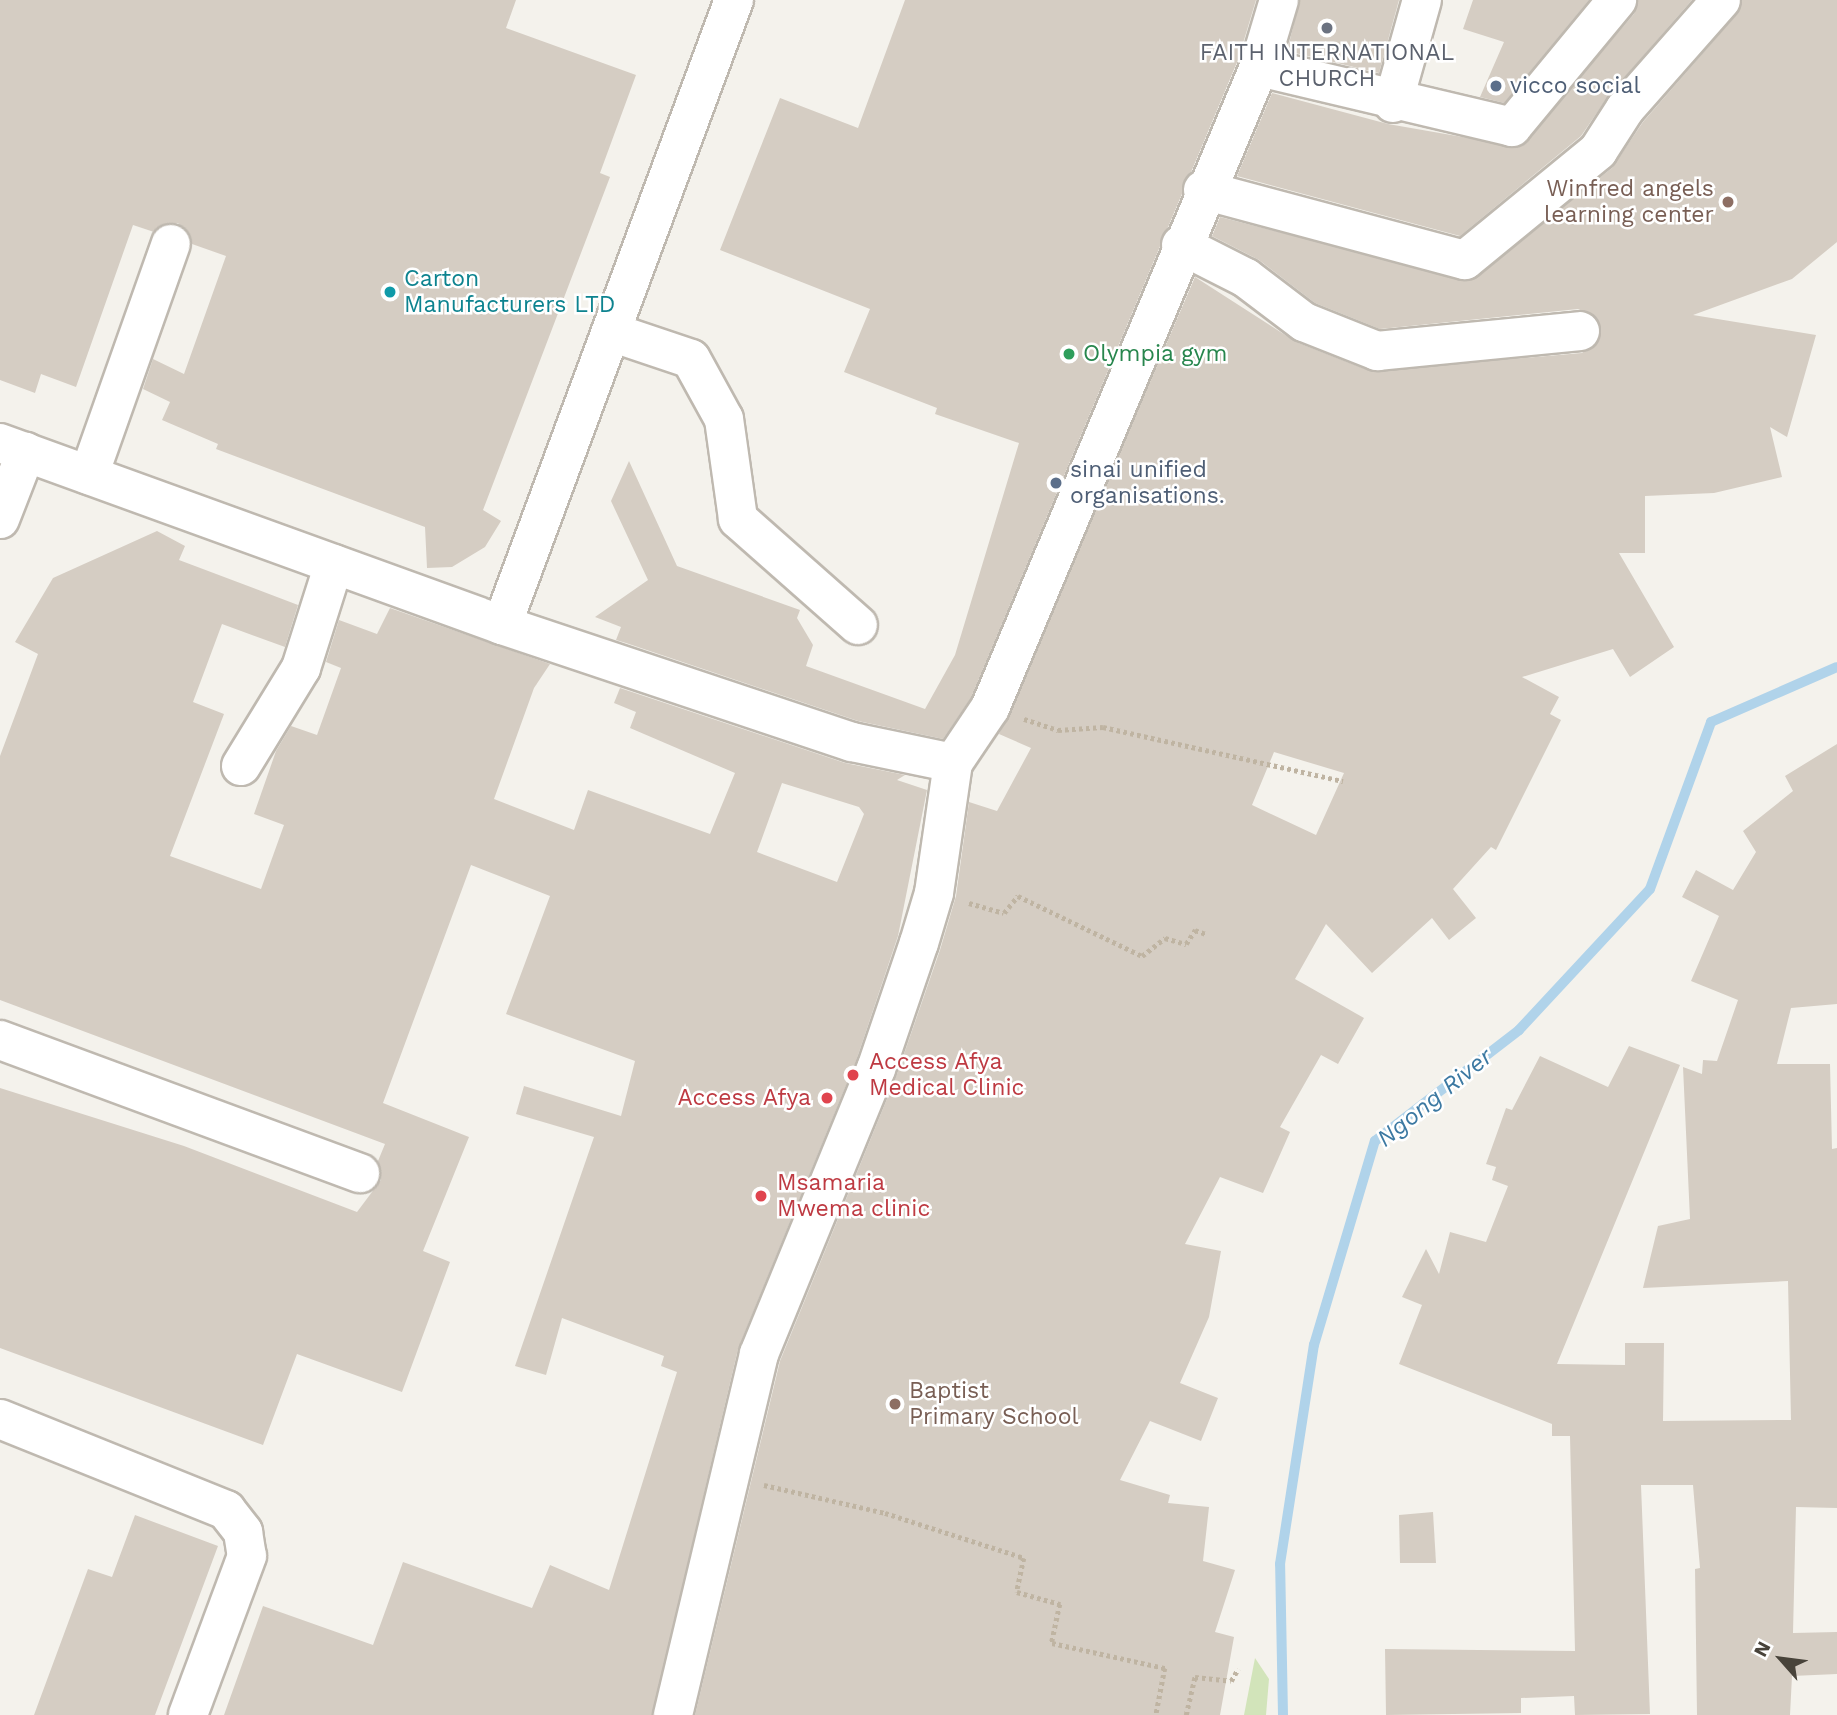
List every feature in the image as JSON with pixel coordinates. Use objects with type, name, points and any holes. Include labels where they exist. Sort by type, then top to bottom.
[{"type":"street","points":[[502,625],[734,0]]},
{"type":"street","points":[[673,1715],[732,1478],[759,1354],[876,1069],[934,893],[953,763],[990,708],[1203,190],[1259,67],[1279,0]]},
{"type":"street","points":[[1393,103],[1422,0]]},
{"type":"street","points":[[1259,67],[1393,103],[1512,127],[1617,0]]},
{"type":"street","points":[[1203,190],[1465,260],[1598,151],[1625,109],[1721,0]]},
{"type":"street","points":[[89,475],[171,244]]},
{"type":"street","points":[[1181,245],[1246,278],[1304,321],[1377,351],[1580,331]]},
{"type":"street","points":[[611,332],[691,359],[724,419],[738,519],[858,625]]},
{"type":"street","points":[[0,519],[13,447],[502,625],[852,742],[953,763]]},
{"type":"street","points":[[241,766],[301,668],[334,564]]},
{"type":"street","points":[[0,1040],[360,1173]]},
{"type":"street","points":[[0,1419],[226,1510],[243,1532],[247,1556],[188,1715]]},
{"type":"path","points":[[990,708],[1058,730],[1103,727],[1343,780]]},
{"type":"path","points":[[934,893],[1004,913],[1018,896],[1142,956],[1165,939],[1186,944],[1195,930],[1206,934]]},
{"type":"path","points":[[732,1478],[886,1513],[1024,1558],[1017,1592],[1060,1604],[1052,1643],[1165,1668],[1156,1715]]},
{"type":"path","points":[[1186,1715],[1195,1677],[1231,1681],[1238,1669]]},
{"type":"green space","points":[[1255,1658],[1269,1679],[1266,1715],[1244,1715]]},
{"type":"building","name":"Carton Manufacturers LTD","points":[[0,0],[516,0],[506,28],[636,75],[600,173],[610,177],[483,510],[501,521],[485,547],[452,567],[427,568],[425,527],[216,449],[218,444],[162,420],[170,402],[143,389],[153,359],[184,374],[226,256],[192,244],[178,223],[154,232],[133,225],[76,387],[41,374],[35,393],[0,380]]},
{"type":"building","points":[[905,0],[1256,0],[1238,60],[971,698],[943,739],[858,721],[616,640],[621,627],[595,617],[648,580],[611,501],[629,461],[677,566],[800,610],[797,618],[813,645],[806,666],[925,709],[955,655],[1019,443],[935,414],[937,408],[844,372],[870,309],[720,250],[780,98],[858,128]]},
{"type":"building","points":[[1300,0],[1399,0],[1379,73],[1287,51]]},
{"type":"building","points":[[1473,0],[1589,0],[1504,103],[1480,97],[1504,42],[1463,29]]},
{"type":"building","points":[[1638,0],[1692,0],[1609,95],[1581,136],[1460,236],[1237,176],[1272,93],[1388,124],[1520,147],[1634,14]]},
{"type":"building","points":[[1742,0],[1837,0],[1837,242],[1792,279],[1693,315],[1816,335],[1787,437],[1770,427],[1782,477],[1714,493],[1645,496],[1645,553],[1619,553],[1674,647],[1630,677],[1613,649],[1522,677],[1559,697],[1550,714],[1561,720],[1496,850],[1491,847],[1453,889],[1476,918],[1449,940],[1432,918],[1372,973],[1326,924],[1295,979],[1364,1018],[1338,1064],[1321,1055],[1280,1127],[1290,1132],[1263,1193],[1220,1177],[1185,1244],[1221,1251],[1209,1317],[1180,1383],[1218,1398],[1201,1441],[1150,1421],[1120,1480],[1170,1495],[1168,1503],[1209,1507],[1203,1561],[1235,1570],[1215,1632],[1234,1637],[1220,1715],[695,1715],[780,1361],[896,1077],[940,950],[956,896],[969,802],[997,811],[1031,748],[999,734],[1195,277],[1296,342],[1370,371],[1582,353],[1600,339],[1597,318],[1578,309],[1380,329],[1315,303],[1259,260],[1212,236],[1220,217],[1470,281],[1612,168],[1643,122],[1737,14]],"holes":[[[1274,752],[1344,773],[1316,835],[1252,805]]]},
{"type":"building","points":[[157,531],[185,546],[179,560],[298,605],[285,647],[222,624],[193,702],[224,714],[170,856],[261,889],[284,825],[254,814],[276,751],[291,726],[317,735],[341,668],[326,662],[339,620],[377,634],[390,608],[550,664],[534,688],[494,799],[574,830],[588,790],[710,834],[735,773],[630,728],[636,712],[614,703],[620,688],[845,763],[905,775],[897,780],[927,790],[898,936],[856,1061],[738,1349],[652,1715],[224,1715],[263,1606],[373,1645],[403,1562],[532,1608],[550,1565],[609,1590],[677,1372],[661,1366],[664,1356],[562,1318],[546,1375],[515,1366],[594,1137],[516,1114],[524,1086],[621,1116],[635,1061],[506,1014],[550,896],[471,865],[383,1103],[469,1137],[423,1251],[450,1262],[402,1392],[297,1354],[263,1445],[0,1348],[0,1088],[184,1146],[357,1212],[381,1180],[378,1161],[385,1144],[0,1000],[0,756],[38,654],[15,642],[53,578]],"holes":[[[782,783],[859,807],[864,814],[837,882],[757,852]]]},
{"type":"building","points":[[1837,744],[1837,1004],[1791,1008],[1777,1064],[1830,1064],[1832,1149],[1837,1148],[1837,1508],[1796,1507],[1793,1633],[1837,1632],[1837,1674],[1792,1676],[1790,1715],[1697,1715],[1695,1569],[1700,1568],[1693,1485],[1641,1485],[1650,1714],[1575,1715],[1574,1696],[1521,1698],[1521,1713],[1386,1715],[1385,1649],[1575,1651],[1570,1436],[1552,1436],[1552,1424],[1399,1364],[1422,1305],[1402,1297],[1426,1249],[1439,1274],[1450,1232],[1486,1242],[1508,1186],[1492,1180],[1496,1167],[1486,1164],[1506,1108],[1512,1110],[1540,1056],[1608,1087],[1629,1046],[1680,1065],[1557,1364],[1625,1365],[1625,1343],[1664,1343],[1663,1421],[1791,1420],[1788,1281],[1643,1288],[1658,1226],[1690,1219],[1683,1067],[1702,1074],[1703,1060],[1717,1061],[1738,1000],[1691,981],[1719,916],[1682,897],[1696,870],[1733,890],[1756,852],[1743,831],[1793,791],[1785,776]]},
{"type":"building","points":[[1433,1512],[1436,1563],[1400,1563],[1399,1515]]},
{"type":"building","points":[[135,1515],[218,1546],[155,1715],[34,1715],[88,1569],[112,1577]]},
{"type":"waterway","name":"Ngong River","points":[[1283,1715],[1280,1564],[1314,1345],[1375,1141],[1519,1030],[1650,889],[1711,722],[1837,667]]},
{"type":"place","name":"FAITH INTERNATIONAL CHURCH","points":[[1327,28]]},
{"type":"place","name":"vicco social","points":[[1496,86]]},
{"type":"place","name":"Winfred angels learning center","points":[[1728,202]]},
{"type":"place","name":"Carton Manufacturers LTD","points":[[390,292]]},
{"type":"place","name":"Olympia gym","points":[[1069,354]]},
{"type":"place","name":"sinai unified organisations.","points":[[1056,483]]},
{"type":"place","name":"Access Afya Medical Clinic","points":[[853,1075]]},
{"type":"place","name":"Access Afya","points":[[827,1098]]},
{"type":"place","name":"Msamaria Mwema clinic","points":[[761,1196]]},
{"type":"place","name":"Baptist Primary School","points":[[895,1404]]}]
